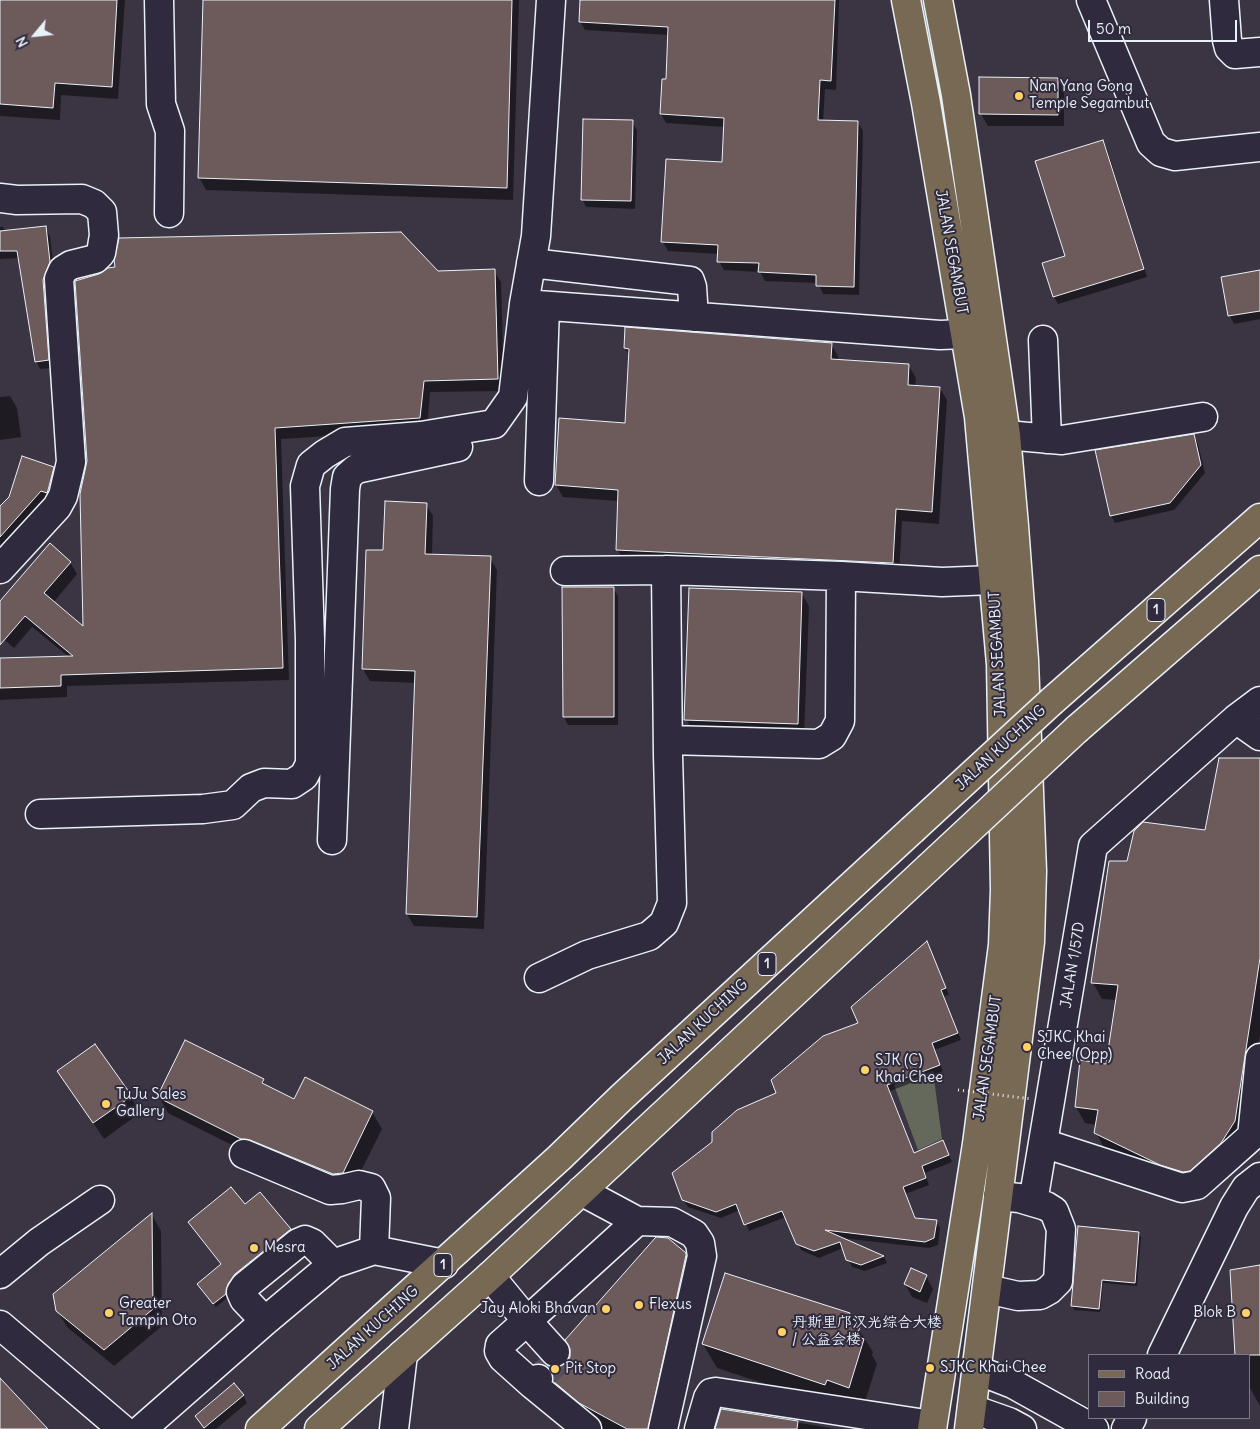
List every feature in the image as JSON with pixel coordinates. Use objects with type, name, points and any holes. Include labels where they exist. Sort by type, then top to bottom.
[{"type":"main road","name":"JALAN SEGAMBUT","points":[[906,0],[926,103],[978,417],[1001,664],[1005,890],[1003,945],[977,1144],[932,1427]]},
{"type":"main road","name":"JALAN SEGAMBUT","points":[[938,0],[956,95],[1006,435],[1024,660],[1032,871],[1030,942],[970,1419]]},
{"type":"main road","name":"JALAN KUCHING","points":[[260,1429],[444,1264],[1052,701],[1260,518]]},
{"type":"main road","points":[[319,1429],[490,1276],[1077,729],[1260,570]]},
{"type":"street","points":[[159,0],[162,104],[170,131],[168,213]]},
{"type":"street","points":[[538,481],[535,305],[531,262],[536,236],[552,0]]},
{"type":"street","points":[[1091,0],[1151,143],[1161,152],[1175,156],[1260,147]]},
{"type":"street","points":[[1224,0],[1229,48],[1235,54],[1260,52]]},
{"type":"street","points":[[0,198],[17,200],[82,199],[94,204],[102,212],[104,235],[101,253],[95,259],[71,265],[63,270],[59,279],[71,462],[63,496],[57,507],[0,569]]},
{"type":"street","points":[[531,262],[690,281],[694,317]]},
{"type":"street","points":[[535,305],[930,334],[965,334]]},
{"type":"street","points":[[332,840],[345,489],[347,477],[356,469],[472,444],[494,424],[513,397],[535,305]]},
{"type":"street","points":[[1043,340],[1047,439]]},
{"type":"street","points":[[1006,435],[1062,440],[1203,417]]},
{"type":"street","points":[[40,814],[210,808],[233,805],[251,788],[264,782],[292,784],[304,776],[310,764],[310,640],[305,486],[311,465],[345,442],[421,436],[494,424]]},
{"type":"street","points":[[565,571],[666,570],[841,576],[942,582],[993,580]]},
{"type":"street","points":[[539,978],[587,955],[649,936],[664,923],[672,903],[666,570]]},
{"type":"street","points":[[668,740],[819,744],[832,736],[840,721],[841,576]]},
{"type":"street","name":"JALAN 1/57D","points":[[1033,1202],[1093,846],[1236,719],[1260,701]]},
{"type":"street","points":[[1236,719],[1260,736]]},
{"type":"street","points":[[1043,1143],[1182,1188],[1197,1185],[1252,1136],[1260,1058]]},
{"type":"street","points":[[244,1154],[330,1190],[359,1185],[371,1188],[376,1198],[374,1250]]},
{"type":"street","points":[[1162,1354],[1234,1207],[1246,1188],[1260,1177]]},
{"type":"street","points":[[581,1191],[637,1221],[672,1222],[694,1234],[700,1243],[702,1256],[663,1429]]},
{"type":"street","points":[[987,1290],[1018,1296],[1040,1295],[1049,1290],[1058,1281],[1061,1229],[1054,1211],[1046,1206],[1019,1198],[998,1196]]},
{"type":"street","points":[[0,1274],[39,1242],[100,1200]]},
{"type":"street","points":[[586,1429],[535,1382],[503,1358],[499,1351],[500,1344],[637,1221]]},
{"type":"street","points":[[265,1321],[244,1299],[241,1292],[253,1280],[298,1243],[305,1240],[312,1243],[333,1264]]},
{"type":"street","points":[[152,1425],[265,1321],[333,1264],[374,1250],[444,1264]]},
{"type":"street","points":[[490,1276],[555,1352]]},
{"type":"street","points":[[0,1325],[122,1429]]},
{"type":"street","points":[[394,1429],[403,1354]]},
{"type":"street","points":[[977,1370],[1013,1384],[1094,1429]]},
{"type":"street","points":[[699,1429],[708,1398],[711,1393],[716,1392],[892,1425],[932,1427]]},
{"type":"street","points":[[970,1419],[1009,1422],[1022,1429]]},
{"type":"path","points":[[958,1090],[1032,1099]]},
{"type":"green space","points":[[933,1071],[942,1139],[918,1150],[894,1085]]},
{"type":"building","points":[[0,0],[117,0],[112,87],[55,83],[53,108],[0,104]]},
{"type":"building","points":[[203,0],[512,0],[507,188],[198,178]]},
{"type":"building","points":[[580,0],[835,0],[831,81],[820,80],[818,120],[858,121],[854,287],[816,286],[816,275],[758,272],[759,263],[717,262],[718,245],[661,242],[666,159],[722,162],[724,118],[660,114],[662,79],[666,79],[668,27],[579,22]]},
{"type":"building","name":"Nan Yang Gong Temple Segambut","points":[[979,77],[1058,78],[1058,115],[979,114]]},
{"type":"building","points":[[583,119],[633,120],[631,201],[581,200]]},
{"type":"building","points":[[1103,140],[1144,269],[1053,297],[1042,263],[1065,256],[1035,161]]},
{"type":"building","points":[[46,226],[50,262],[43,280],[49,360],[35,362],[17,251],[0,251],[0,231]]},
{"type":"building","points":[[401,232],[438,271],[495,269],[498,379],[424,381],[420,418],[275,428],[283,668],[61,675],[61,686],[0,688],[0,658],[73,656],[25,616],[0,645],[0,601],[50,543],[71,562],[44,593],[83,626],[80,494],[87,461],[75,281],[115,267],[114,260],[119,238]]},
{"type":"building","points":[[1260,270],[1260,311],[1228,316],[1221,277]]},
{"type":"building","points":[[625,327],[832,343],[831,359],[909,364],[908,385],[940,387],[932,512],[896,509],[893,563],[616,550],[618,490],[555,485],[559,418],[625,423],[629,349],[624,348]]},
{"type":"building","points":[[1194,434],[1201,465],[1170,503],[1110,516],[1095,450]]},
{"type":"building","points":[[22,456],[54,467],[48,490],[47,493],[41,491],[0,537],[0,506],[9,497]]},
{"type":"building","points":[[385,501],[427,503],[425,554],[491,556],[477,917],[406,914],[415,671],[362,669],[366,550],[383,550]]},
{"type":"building","points":[[562,587],[614,587],[614,717],[563,717]]},
{"type":"building","points":[[689,588],[802,592],[798,724],[684,720]]},
{"type":"building","points":[[1219,758],[1260,758],[1260,958],[1235,1121],[1221,1143],[1190,1171],[1183,1172],[1160,1165],[1094,1133],[1098,1110],[1075,1107],[1080,1060],[1106,1064],[1118,985],[1091,983],[1109,861],[1127,861],[1134,831],[1143,822],[1205,830]]},
{"type":"building","name":"SJK (C) Khai Chee","points":[[927,941],[946,988],[941,990],[958,1033],[932,1043],[940,1065],[887,1085],[914,1153],[943,1140],[949,1155],[922,1166],[926,1178],[903,1187],[915,1218],[937,1220],[934,1238],[925,1242],[825,1230],[884,1256],[861,1265],[846,1260],[840,1242],[814,1251],[796,1244],[782,1211],[744,1225],[736,1204],[716,1212],[682,1200],[672,1173],[712,1142],[712,1132],[737,1110],[776,1093],[771,1080],[823,1036],[858,1023],[851,1007]]},
{"type":"building","points":[[185,1040],[264,1079],[262,1083],[294,1099],[305,1077],[373,1111],[343,1173],[333,1174],[250,1140],[241,1139],[157,1097]]},
{"type":"building","points":[[95,1044],[132,1096],[93,1123],[57,1071]]},
{"type":"building","points":[[231,1187],[245,1204],[260,1192],[291,1229],[235,1274],[228,1284],[226,1294],[213,1304],[197,1284],[221,1264],[188,1222]]},
{"type":"building","points":[[152,1213],[153,1309],[104,1350],[56,1311],[53,1294]]},
{"type":"building","points":[[1078,1226],[1139,1232],[1135,1283],[1102,1280],[1099,1309],[1071,1306]]},
{"type":"building","name":"Flexus","points":[[656,1237],[668,1238],[686,1255],[648,1429],[627,1429],[579,1403],[553,1381],[550,1369],[544,1365],[558,1367],[566,1363],[570,1357],[570,1349],[565,1340]]},
{"type":"building","name":"Blok B","points":[[1260,1265],[1260,1355],[1235,1354],[1230,1270]]},
{"type":"building","points":[[911,1268],[927,1275],[920,1292],[904,1284]]},
{"type":"building","name":"丹斯里邝汉光综合大楼 / 公益会楼","points":[[725,1273],[850,1313],[846,1323],[860,1327],[857,1336],[864,1339],[849,1388],[827,1380],[825,1385],[702,1344]]},
{"type":"building","points":[[0,1378],[48,1429],[0,1429]]},
{"type":"building","points":[[234,1383],[244,1395],[204,1428],[195,1416]]},
{"type":"building","points":[[721,1409],[798,1421],[797,1429],[715,1429]]},
{"type":"tunnel","points":[[538,1379],[557,1362],[558,1358],[555,1352]]},
{"type":"place","name":"Nan Yang Gong Temple Segambut","points":[[1019,96]]},
{"type":"place","name":"SJKC Khai Chee (Opp)","points":[[1027,1047]]},
{"type":"place","name":"SJK (C) Khai Chee","points":[[865,1070]]},
{"type":"place","name":"TuJu Sales Gallery","points":[[106,1104]]},
{"type":"place","name":"Mesra","points":[[254,1248]]},
{"type":"place","name":"Flexus","points":[[639,1305]]},
{"type":"place","name":"Jay Aloki Bhavan","points":[[606,1309]]},
{"type":"place","name":"Greater Tampin Oto","points":[[109,1313]]},
{"type":"place","name":"Blok B","points":[[1246,1313]]},
{"type":"place","name":"丹斯里邝汉光综合大楼 / 公益会楼","points":[[782,1332]]},
{"type":"place","name":"SJKC Khai Chee","points":[[930,1368]]},
{"type":"place","name":"Pit Stop","points":[[555,1369]]}]
